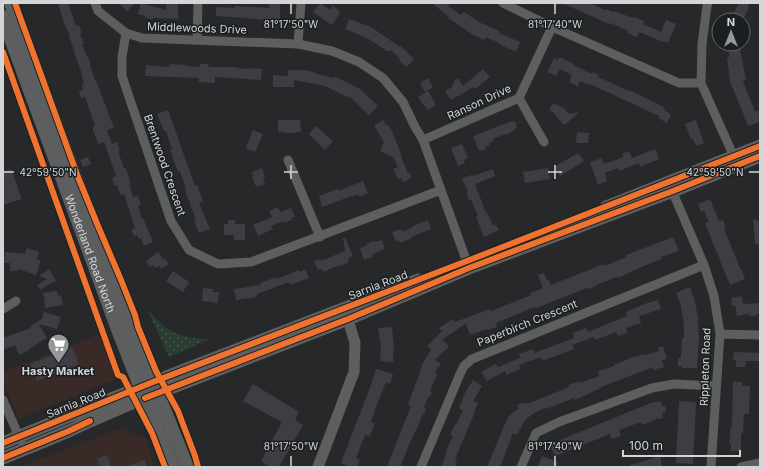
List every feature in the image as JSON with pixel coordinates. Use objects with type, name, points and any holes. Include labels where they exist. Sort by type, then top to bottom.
[{"type":"main road","name":"Wonderland Road North","points":[[11,3],[118,294],[172,467]]},
{"type":"main road","name":"Wonderland Road North","points":[[3,17],[119,332],[187,467]]},
{"type":"main road","name":"Sarnia Road","points":[[671,186],[760,146]]},
{"type":"main road","name":"Sarnia Road","points":[[3,458],[69,431],[149,390],[671,186],[760,156]]},
{"type":"main road","name":"Sarnia Road","points":[[3,443],[348,318],[468,265]]},
{"type":"street","name":"Middlewoods Drive","points":[[95,3],[98,10],[126,33],[142,38],[298,44],[332,50],[359,62],[382,78],[403,102],[423,140],[468,265]]},
{"type":"street","points":[[197,40],[198,3]]},
{"type":"street","points":[[298,44],[301,3]]},
{"type":"street","points":[[503,3],[552,27],[679,82],[701,83]]},
{"type":"street","points":[[708,3],[702,44],[701,83],[734,157]]},
{"type":"street","name":"Ranson Drive","points":[[423,140],[519,98],[552,27]]},
{"type":"street","name":"Brentwood Crescent","points":[[126,33],[122,57],[122,76],[171,221],[189,250],[218,264],[252,262],[441,190]]},
{"type":"street","points":[[519,98],[544,142]]},
{"type":"street","points":[[288,160],[320,237]]},
{"type":"street","name":"Rippleton Road","points":[[671,186],[704,265],[714,296],[720,334],[711,467]]},
{"type":"street","name":"Paperbirch Crescent","points":[[421,467],[460,374],[464,366],[472,359],[704,265]]},
{"type":"street","points":[[3,309],[16,301]]},
{"type":"street","points":[[318,467],[354,372],[355,343],[348,318]]},
{"type":"street","points":[[720,334],[760,335]]},
{"type":"street","points":[[521,467],[536,433],[560,422],[652,388],[674,384],[716,386]]},
{"type":"street","points":[[3,400],[25,449]]},
{"type":"street","points":[[742,467],[760,463]]},
{"type":"shaded area","points":[[100,334],[116,379],[19,419],[3,382],[3,372]]},
{"type":"shaded area","points":[[121,428],[147,439],[154,467],[20,467]]},
{"type":"green space","points":[[147,309],[165,327],[175,333],[193,338],[210,339],[169,357]]},
{"type":"building","points":[[58,3],[68,3],[76,26],[79,25],[82,33],[80,34],[84,44],[82,45],[87,57],[88,56],[95,80],[114,128],[107,130],[112,144],[117,142],[120,151],[118,151],[124,169],[126,168],[133,197],[138,196],[141,205],[138,206],[142,219],[143,218],[153,242],[144,246],[141,238],[139,239],[137,235],[134,236],[131,230],[135,228],[124,194],[120,195],[117,185],[114,186],[112,178],[116,176],[104,142],[98,144],[93,130],[93,127],[95,126],[85,97],[81,98],[79,91],[83,90],[83,77]]},
{"type":"building","points":[[119,3],[135,3],[127,11]]},
{"type":"building","points":[[141,3],[166,10],[166,3],[178,3],[178,19],[145,18],[146,16],[138,14]]},
{"type":"building","points":[[269,3],[280,3],[280,23],[268,22],[268,20],[216,16],[216,7],[235,8],[235,6],[269,8]]},
{"type":"building","points":[[320,3],[330,10],[333,6],[340,12],[332,25],[313,12]]},
{"type":"building","points":[[432,3],[451,3],[448,6],[461,15],[464,12],[482,24],[520,42],[516,52],[486,37],[484,40],[473,35],[448,18],[449,17]]},
{"type":"building","points":[[562,3],[589,3],[605,10],[614,11],[644,21],[643,24],[661,32],[666,20],[676,24],[668,43],[639,32],[637,37],[627,33],[628,31]]},
{"type":"building","points":[[739,3],[749,3],[747,12],[734,12]]},
{"type":"building","points":[[349,19],[371,27],[400,47],[401,46],[414,59],[406,67],[391,50],[387,51],[367,38],[345,29]]},
{"type":"building","points":[[729,52],[741,52],[746,80],[743,81],[755,112],[760,110],[760,122],[748,126],[730,81],[727,58],[729,57]]},
{"type":"building","points":[[559,57],[592,74],[593,72],[599,75],[598,77],[629,90],[665,108],[664,110],[671,114],[667,123],[658,118],[659,116],[590,84],[580,81],[578,86],[569,82],[572,75],[560,69],[556,76],[547,72],[554,58],[558,60]]},
{"type":"building","points":[[170,64],[200,67],[200,64],[209,64],[208,67],[262,69],[261,80],[215,77],[215,83],[199,82],[199,78],[145,76],[146,65],[170,67]]},
{"type":"building","points":[[483,69],[490,77],[475,89],[473,87],[451,100],[445,91],[452,87],[454,81],[458,78],[463,86]]},
{"type":"building","points":[[288,70],[305,70],[333,78],[334,76],[360,89],[378,106],[369,115],[349,96],[349,98],[325,86],[294,80],[294,87],[273,87],[273,75],[288,76]]},
{"type":"building","points":[[428,78],[433,87],[425,92],[420,83]]},
{"type":"building","points":[[428,91],[436,105],[428,110],[418,97]]},
{"type":"building","points":[[553,103],[564,108],[569,114],[579,112],[565,125],[554,113],[549,110]]},
{"type":"building","points":[[168,110],[195,186],[197,185],[203,201],[199,203],[210,229],[199,233],[194,221],[196,220],[180,171],[178,172],[170,150],[172,149],[166,131],[164,131],[157,114]]},
{"type":"building","points":[[278,120],[300,120],[301,132],[278,132]]},
{"type":"building","points":[[383,120],[392,131],[401,157],[408,173],[409,172],[412,178],[403,182],[401,178],[398,180],[393,169],[398,167],[393,157],[380,151],[384,142],[375,125]]},
{"type":"building","points":[[696,120],[704,143],[696,146],[693,139],[691,139],[685,124]]},
{"type":"building","points":[[515,121],[517,128],[515,130],[506,135],[505,134],[493,139],[494,141],[489,143],[490,145],[485,147],[486,149],[479,151],[473,136]]},
{"type":"building","points":[[316,126],[333,141],[325,150],[309,134]]},
{"type":"building","points":[[253,130],[263,134],[255,152],[246,148]]},
{"type":"building","points":[[577,132],[589,133],[588,143],[576,143]]},
{"type":"building","points":[[462,144],[468,158],[464,160],[465,163],[458,166],[451,148]]},
{"type":"building","points":[[655,149],[659,159],[640,167],[639,163],[619,171],[618,168],[605,173],[607,181],[598,185],[590,162],[602,158],[604,164],[624,157],[622,154],[629,151],[632,158]]},
{"type":"building","points":[[578,153],[584,161],[560,176],[554,167]]},
{"type":"building","points":[[88,157],[91,164],[83,167],[80,160]]},
{"type":"building","points":[[262,168],[265,177],[263,178],[265,184],[256,187],[252,172]]},
{"type":"building","points":[[548,168],[550,179],[525,183],[523,172]]},
{"type":"building","points":[[11,169],[22,199],[3,205],[3,172]]},
{"type":"building","points":[[493,169],[495,176],[475,184],[486,213],[487,212],[493,226],[496,225],[499,230],[484,237],[476,217],[478,216],[466,193],[468,192],[462,178]]},
{"type":"building","points":[[363,181],[368,193],[359,197],[358,194],[322,207],[319,196],[338,189],[338,191]]},
{"type":"building","points":[[710,199],[719,221],[723,220],[726,228],[724,229],[745,279],[730,285],[705,223],[709,222],[704,211],[701,212],[698,204]]},
{"type":"building","points":[[278,207],[280,212],[291,208],[295,217],[284,223],[283,221],[271,226],[273,229],[258,236],[253,225],[272,217],[269,211]]},
{"type":"building","points":[[753,219],[760,221],[760,244],[755,244]]},
{"type":"building","points":[[228,220],[235,220],[235,224],[245,224],[245,240],[234,240],[234,235],[224,235],[224,224],[228,224]]},
{"type":"building","points":[[428,220],[431,229],[400,243],[399,240],[396,242],[392,232],[401,229],[402,232]]},
{"type":"building","points":[[345,237],[353,256],[348,258],[349,262],[323,272],[322,269],[318,270],[314,261],[320,259],[321,261],[345,251],[343,238]]},
{"type":"building","points":[[673,237],[679,251],[661,257],[662,259],[618,278],[617,277],[536,308],[535,307],[496,323],[497,327],[470,335],[466,323],[442,340],[449,346],[435,360],[441,364],[435,372],[437,374],[430,391],[432,392],[430,397],[428,397],[424,408],[426,409],[424,415],[423,414],[415,431],[400,467],[387,467],[411,406],[408,405],[421,366],[431,350],[427,346],[442,331],[439,328],[453,319],[455,322],[490,309],[491,311],[531,295],[530,293],[543,288],[538,275],[544,273],[551,285],[604,264],[605,266],[626,257],[626,255]]},
{"type":"building","points":[[382,240],[385,249],[372,254],[373,257],[364,260],[360,248],[374,241]]},
{"type":"building","points":[[27,248],[39,252],[37,259],[41,260],[36,275],[19,269],[18,271],[10,271],[10,263],[4,263],[5,252],[25,254]]},
{"type":"building","points":[[158,252],[169,264],[161,269],[159,266],[155,268],[153,265],[150,267],[146,261]]},
{"type":"building","points":[[49,269],[57,282],[55,281],[40,290],[37,285],[47,279],[39,276]]},
{"type":"building","points":[[305,269],[309,278],[290,285],[289,282],[257,294],[257,297],[236,300],[234,289],[261,285],[260,283],[276,277],[277,279]]},
{"type":"building","points":[[173,271],[189,282],[183,292],[166,281]]},
{"type":"building","points":[[690,287],[695,301],[698,319],[699,335],[697,368],[682,368],[682,366],[678,366],[678,358],[681,358],[684,325],[680,301],[676,293]]},
{"type":"building","points":[[203,288],[213,289],[213,292],[219,292],[218,303],[202,301]]},
{"type":"building","points":[[57,291],[58,296],[61,295],[63,305],[45,308],[44,296],[42,293]]},
{"type":"building","points":[[742,296],[743,304],[760,303],[760,314],[756,314],[756,316],[749,316],[749,314],[737,316],[735,305],[732,306],[731,298]]},
{"type":"building","points":[[658,300],[661,309],[639,316],[641,323],[626,328],[628,333],[618,336],[616,332],[595,340],[594,337],[572,345],[574,349],[542,361],[541,357],[519,365],[520,369],[506,375],[505,371],[487,381],[481,372],[496,364],[498,367],[520,358],[519,354],[533,349],[534,353],[574,338],[573,333],[586,328],[588,332],[627,316],[626,312]]},
{"type":"building","points":[[44,312],[61,317],[57,329],[39,324],[47,338],[19,355],[15,345],[3,350],[3,338],[31,328],[30,326],[42,319]]},
{"type":"building","points":[[392,327],[394,346],[393,362],[380,361],[381,347],[378,328]]},
{"type":"building","points":[[663,346],[667,359],[662,360],[664,367],[653,370],[653,367],[601,387],[575,400],[574,398],[534,413],[525,420],[517,435],[513,433],[500,467],[487,467],[509,416],[519,408],[517,406],[522,402],[523,404],[525,402],[527,404],[569,387],[569,385],[579,381],[580,383],[599,376],[598,371],[614,366],[635,356],[659,351],[658,347]]},
{"type":"building","points":[[72,347],[79,364],[37,381],[30,364]]},
{"type":"building","points":[[734,352],[760,353],[760,361],[746,361],[745,367],[736,367],[736,360],[733,360]]},
{"type":"building","points":[[376,369],[393,374],[390,384],[386,382],[376,407],[371,422],[375,423],[370,436],[365,435],[356,458],[360,460],[357,467],[350,467],[341,463]]},
{"type":"building","points":[[473,380],[482,386],[473,401],[478,403],[455,459],[457,460],[455,467],[441,467],[453,436],[450,435],[463,410],[459,408],[465,393]]},
{"type":"building","points":[[733,382],[742,382],[742,386],[750,386],[749,414],[744,414],[743,433],[741,433],[741,451],[731,451],[731,444],[729,444],[732,426]]},
{"type":"building","points":[[253,384],[299,412],[295,420],[303,425],[279,467],[270,467],[261,461],[282,422],[243,401]]},
{"type":"building","points":[[661,401],[662,406],[665,405],[666,412],[662,413],[663,418],[642,425],[641,422],[619,430],[621,436],[612,439],[610,434],[555,456],[550,445],[553,443],[651,403]]},
{"type":"building","points":[[679,401],[696,402],[693,464],[676,463]]},
{"type":"building","points":[[660,454],[662,467],[630,467],[630,465],[654,458],[653,455]]},
{"type":"building","points":[[107,455],[111,467],[100,467],[97,459]]},
{"type":"building","points":[[542,456],[558,462],[556,467],[538,467]]},
{"type":"building","points":[[145,460],[147,467],[127,467],[127,466]]},
{"type":"cycle path","points":[[15,3],[78,177],[121,280],[156,371],[178,411],[198,467]]},
{"type":"cycle path","points":[[3,52],[118,375],[123,377],[152,433],[165,467]]},
{"type":"cycle path","points":[[3,443],[153,382],[760,146]]},
{"type":"cycle path","points":[[145,398],[348,319],[469,268],[673,191],[760,156]]},
{"type":"cycle path","points":[[3,458],[90,421]]},
{"type":"place","name":"Hasty Market","points":[[58,364]]}]
